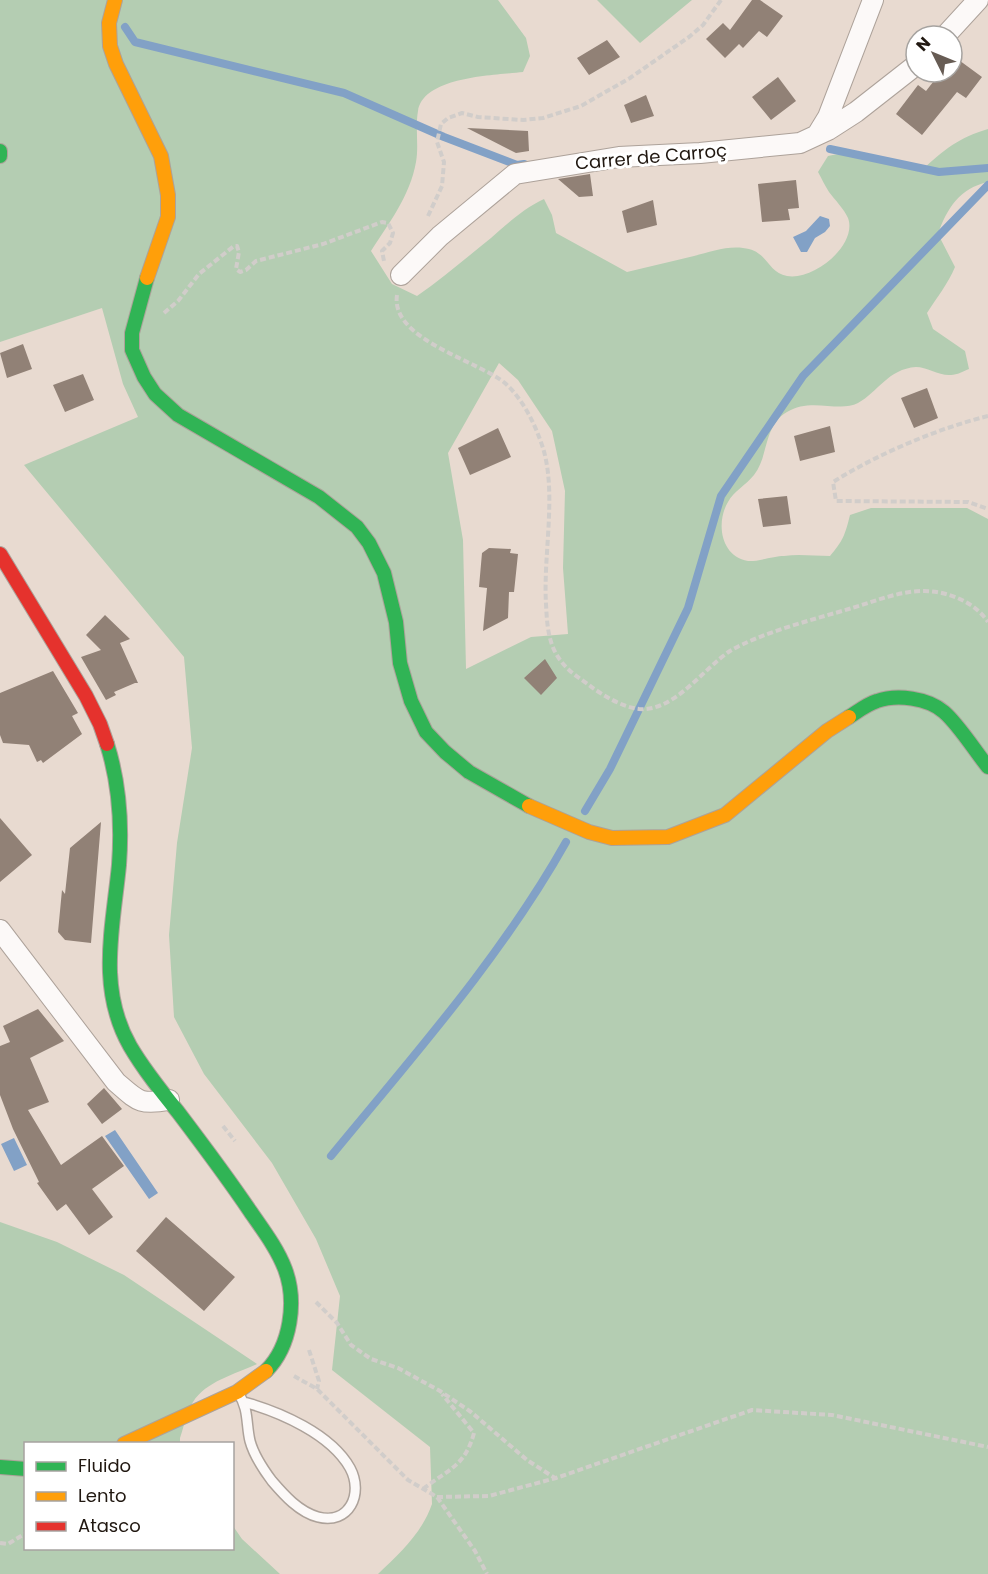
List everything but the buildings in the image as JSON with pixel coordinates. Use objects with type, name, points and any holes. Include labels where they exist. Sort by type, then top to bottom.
[{"type":"main road","points":[[115,0],[109,23],[110,46],[118,70],[161,156],[168,195],[168,217],[140,300],[132,333],[132,350],[144,377],[155,394],[178,415],[319,497],[357,527],[379,559],[384,573],[396,622],[400,663],[411,701],[426,732],[445,752],[469,772],[531,807],[589,832],[612,838],[630,839],[668,837],[697,828],[725,815],[827,731],[877,701],[919,700],[933,705],[945,713],[988,766]]},
{"type":"main road","points":[[0,554],[23,588],[89,701],[104,734],[114,770],[120,844],[107,968],[111,997],[119,1024],[137,1058],[228,1178],[276,1250],[286,1271],[290,1292],[290,1315],[283,1344],[273,1364],[253,1381],[241,1397],[127,1442]]},
{"type":"main road","points":[[0,1467],[24,1469]]},
{"type":"street","points":[[818,135],[828,117],[873,0]]},
{"type":"street","points":[[956,24],[978,0]]},
{"type":"street","name":"Carrer de Carroç","points":[[401,275],[440,237],[515,174],[619,158],[800,143],[828,130],[856,112],[904,74]]},
{"type":"street","points":[[0,930],[116,1082],[137,1101],[150,1103],[168,1100]]},
{"type":"lane","points":[[241,1397],[298,1422],[342,1456],[351,1470],[354,1482],[355,1496],[352,1507],[342,1515],[331,1519],[317,1517],[302,1510],[285,1496],[257,1460],[250,1440],[241,1397]]},
{"type":"path","points":[[428,217],[442,186],[444,162],[437,142],[441,124],[448,118],[462,113],[478,117],[523,120],[543,118],[581,106],[630,78],[689,37],[703,25],[721,0]]},
{"type":"path","points":[[157,320],[178,301],[199,274],[234,246],[237,246],[239,252],[236,269],[240,272],[256,261],[270,256],[323,244],[382,222],[388,223],[393,233],[390,243],[382,251],[384,262],[388,268],[401,275],[396,299],[400,312],[408,325],[433,345],[490,372],[506,384],[538,432],[544,452],[549,497],[544,575],[547,624],[551,644],[561,661],[578,677],[598,691],[631,707],[649,709],[675,698],[732,650],[804,622],[903,593],[925,591],[957,597],[971,605],[988,622]]},
{"type":"path","points":[[988,416],[960,423],[863,463],[833,482],[837,501],[968,502],[988,509]]},
{"type":"path","points":[[312,1298],[337,1323],[351,1345],[371,1359],[398,1368],[440,1391],[471,1412],[527,1460],[556,1478]]},
{"type":"path","points":[[317,1389],[408,1480],[437,1497],[475,1551],[487,1574]]},
{"type":"path","points":[[423,1489],[461,1462],[470,1448],[474,1433],[440,1391]]},
{"type":"path","points":[[437,1497],[489,1496],[556,1478],[752,1410],[832,1415],[988,1447]]},
{"type":"path","points":[[0,1543],[8,1544],[24,1534]]},
{"type":"green space","points":[[0,0],[498,0],[526,38],[530,56],[523,72],[480,76],[447,84],[423,99],[418,111],[417,156],[409,186],[398,209],[371,251],[392,284],[417,296],[529,207],[544,199],[552,215],[556,233],[627,272],[718,250],[743,248],[758,253],[780,274],[797,276],[809,273],[831,259],[840,250],[849,228],[848,218],[818,172],[828,156],[856,153],[922,170],[952,145],[988,129],[988,182],[962,194],[946,216],[938,234],[955,267],[927,313],[933,329],[965,351],[969,369],[951,375],[920,367],[906,369],[891,376],[865,398],[850,406],[815,405],[787,412],[774,425],[754,475],[728,502],[724,510],[722,528],[726,545],[731,552],[739,558],[751,561],[790,555],[830,556],[843,537],[850,515],[871,508],[967,508],[988,519],[988,1574],[378,1574],[402,1550],[428,1514],[432,1504],[430,1447],[332,1370],[340,1296],[316,1239],[272,1163],[204,1074],[174,1017],[169,935],[177,843],[192,748],[184,657],[24,465],[138,417],[123,384],[102,308],[0,342]],"holes":[[[499,363],[518,380],[552,431],[565,491],[563,568],[568,634],[531,637],[466,669],[463,540],[448,453]]]},
{"type":"green space","points":[[597,0],[692,0],[640,43]]},
{"type":"green space","points":[[0,1222],[57,1242],[124,1275],[257,1364],[213,1383],[199,1395],[189,1410],[180,1442],[24,1442],[24,1550],[234,1550],[234,1527],[242,1539],[280,1574],[0,1574]]},
{"type":"water","points":[[820,216],[829,219],[830,226],[815,238],[807,252],[801,252],[793,237],[806,231]]},
{"type":"water","points":[[115,1130],[158,1193],[149,1199],[105,1136]]},
{"type":"water","points":[[14,1138],[27,1165],[14,1171],[1,1144]]},
{"type":"waterway","points":[[125,27],[135,42],[344,93],[444,137],[517,165],[524,164]]},
{"type":"waterway","points":[[830,149],[939,172],[988,168]]},
{"type":"waterway","points":[[585,811],[610,769],[688,608],[721,496],[803,376],[988,185]]},
{"type":"waterway","points":[[331,1156],[456,1004],[514,925],[566,842]]},
{"type":"traffic: fast","points":[[0,151],[0,156]]},
{"type":"traffic: fast","points":[[147,278],[132,333],[132,350],[144,377],[155,394],[178,415],[319,497],[357,527],[369,543],[384,573],[396,622],[400,663],[411,701],[426,732],[469,772],[529,806]]},
{"type":"traffic: fast","points":[[849,717],[870,704],[885,699],[903,698],[930,703],[950,717],[988,767]]},
{"type":"traffic: fast","points":[[107,744],[117,788],[120,835],[110,957],[110,980],[114,1002],[120,1024],[135,1055],[241,1198],[282,1261],[291,1295],[289,1323],[281,1349],[266,1371]]},
{"type":"traffic: fast","points":[[0,1467],[24,1469]]},
{"type":"traffic: slow","points":[[115,0],[109,23],[110,46],[116,64],[161,156],[168,195],[168,217],[147,278]]},
{"type":"traffic: slow","points":[[529,806],[589,832],[612,838],[668,837],[725,815],[827,731],[849,717]]},
{"type":"traffic: slow","points":[[128,1442],[237,1392],[266,1371]]},
{"type":"traffic: jam","points":[[0,554],[86,696],[107,744]]}]
